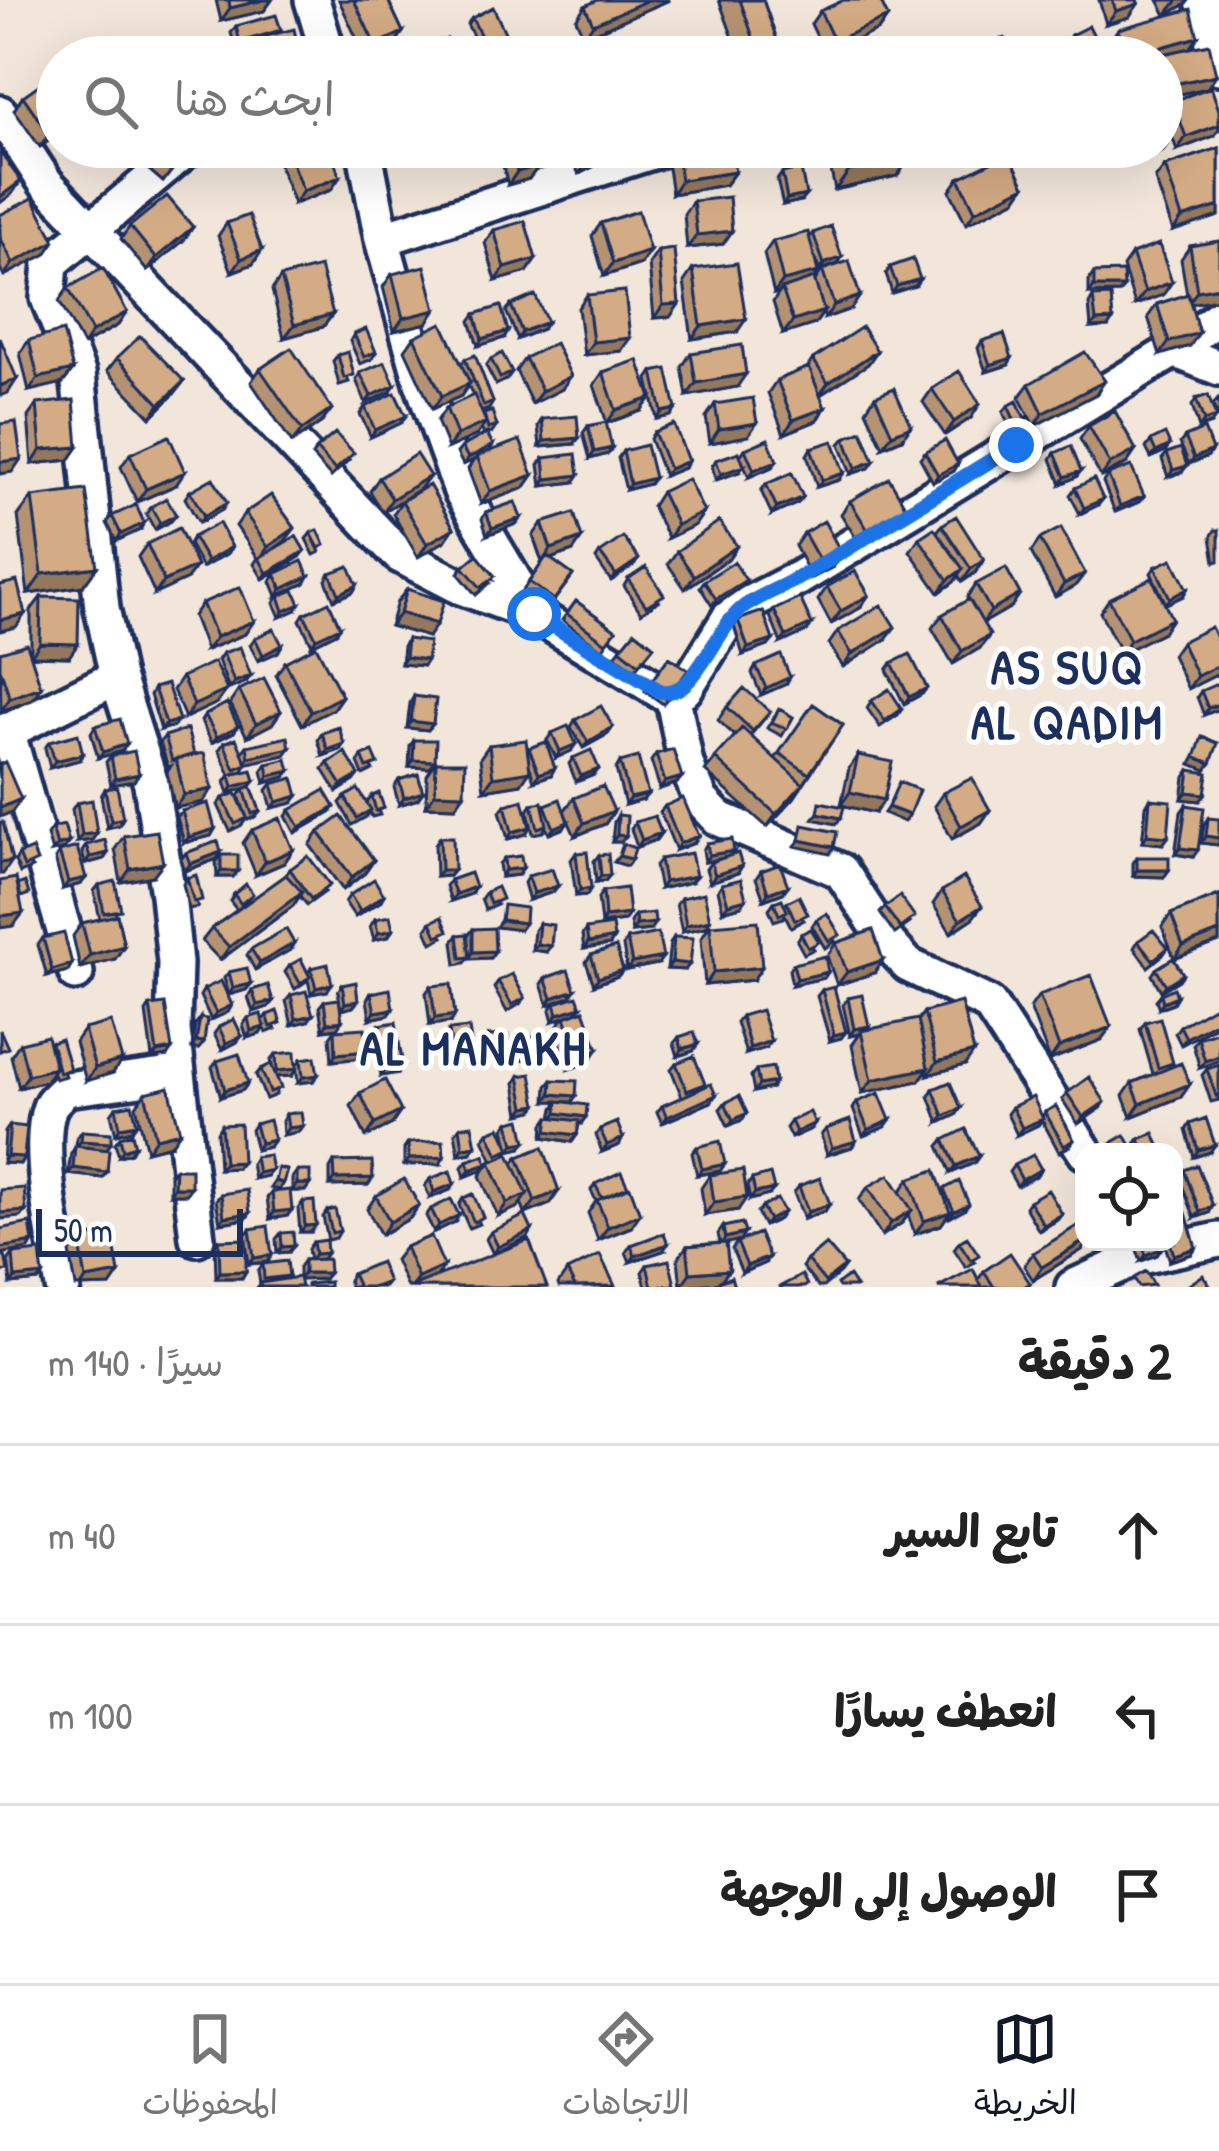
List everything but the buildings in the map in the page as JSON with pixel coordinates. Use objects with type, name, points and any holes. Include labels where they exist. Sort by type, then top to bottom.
[{"type":"street","points":[[312,0],[323,36]]},
{"type":"street","points":[[1203,0],[1219,68]]},
{"type":"street","points":[[0,113],[36,168]]},
{"type":"street","points":[[36,168],[398,555],[460,587],[534,614],[672,694],[685,689],[729,618],[750,603],[799,578],[1174,350],[1219,316]]},
{"type":"street","points":[[163,168],[51,263],[49,298],[78,373],[103,608],[117,677],[151,784],[175,963],[173,1030],[197,1238]]},
{"type":"street","points":[[368,168],[382,239],[422,383],[461,491],[534,614]]},
{"type":"street","points":[[382,239],[602,168]]},
{"type":"street","points":[[1174,350],[1219,368]]},
{"type":"street","points":[[76,973],[3,732],[117,677]]},
{"type":"street","points":[[672,694],[686,764],[701,800],[718,818],[841,871],[908,965],[988,1004],[1079,1143]]},
{"type":"street","points":[[63,1287],[49,1205],[46,1121],[53,1101],[66,1089],[178,1074]]},
{"type":"street","points":[[1183,1244],[1219,1240]]},
{"type":"street","points":[[1073,1287],[1131,1251]]},
{"type":"district","name":"AS SUQ AL QADIM","points":[[1068,694]]},
{"type":"district","name":"AL MANAKH","points":[[474,1047]]},
{"type":"route","points":[[534,614],[672,694],[685,689],[729,618],[1016,445]]}]
